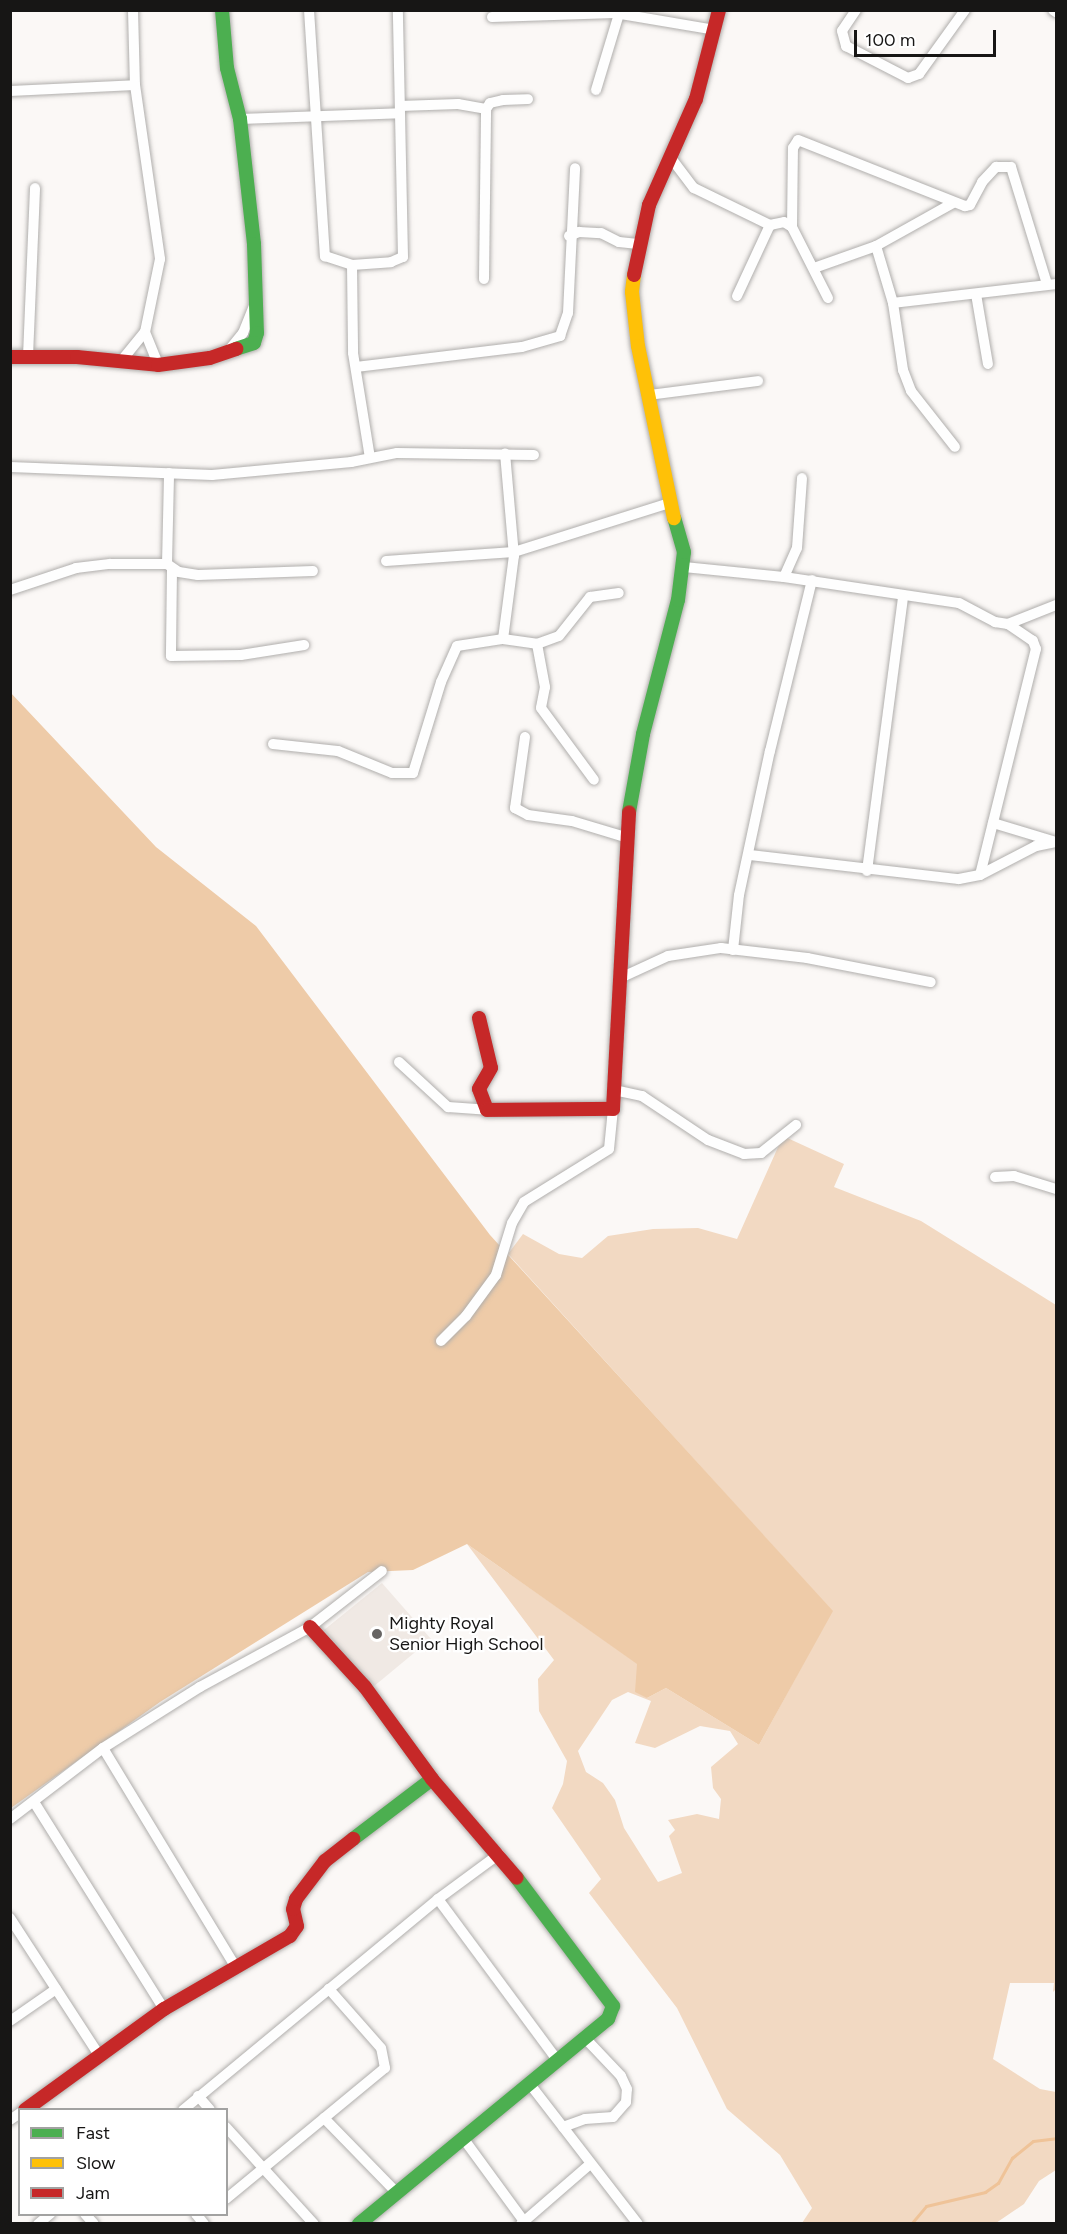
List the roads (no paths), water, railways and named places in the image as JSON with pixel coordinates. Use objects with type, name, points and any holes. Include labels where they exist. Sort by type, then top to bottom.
[{"type":"street","points":[[122,360],[145,332],[160,259],[135,85],[133,10]]},
{"type":"street","points":[[10,357],[122,360],[158,365],[222,355],[254,343],[257,302],[240,119],[227,68],[222,10]]},
{"type":"street","points":[[309,10],[325,256],[352,265],[391,262],[403,257],[398,10]]},
{"type":"street","points":[[441,1341],[466,1316],[496,1275],[512,1223],[524,1202],[609,1149],[613,1110],[625,837],[643,734],[684,567],[682,536],[669,503],[638,346],[632,292],[638,244],[649,205],[696,99],[719,10]]},
{"type":"street","points":[[856,10],[842,31],[846,46],[908,78],[919,74],[965,10]]},
{"type":"street","points":[[492,17],[616,12],[715,30]]},
{"type":"street","points":[[596,90],[616,12]]},
{"type":"street","points":[[10,91],[135,85]]},
{"type":"street","points":[[484,279],[486,109],[490,103],[528,99]]},
{"type":"street","points":[[240,119],[317,119],[458,104],[486,109]]},
{"type":"street","points":[[828,298],[792,227],[792,148],[798,140],[850,158],[953,203],[970,205],[982,182],[996,167],[1011,167],[1052,284],[893,303]]},
{"type":"street","points":[[671,158],[694,188],[770,225],[784,222],[792,227]]},
{"type":"street","points":[[356,367],[522,347],[560,336],[568,313],[569,236],[575,168]]},
{"type":"street","points":[[28,356],[35,188]]},
{"type":"street","points":[[814,268],[876,246],[953,203]]},
{"type":"street","points":[[737,296],[770,225]]},
{"type":"street","points":[[569,236],[579,232],[600,233],[619,242],[638,244]]},
{"type":"street","points":[[876,246],[893,303],[903,370],[911,391],[955,447]]},
{"type":"street","points":[[352,265],[351,322],[370,458]]},
{"type":"street","points":[[976,294],[988,364]]},
{"type":"street","points":[[145,332],[158,365]]},
{"type":"street","points":[[649,395],[758,381]]},
{"type":"street","points":[[10,467],[169,473],[267,472],[398,453],[534,455]]},
{"type":"street","points":[[503,639],[514,552],[505,453]]},
{"type":"street","points":[[169,473],[171,656],[241,655],[304,645]]},
{"type":"street","points":[[784,577],[794,560],[802,478]]},
{"type":"street","points":[[386,561],[514,552],[669,503]]},
{"type":"street","points":[[733,950],[740,895],[807,580],[794,560]]},
{"type":"street","points":[[10,590],[76,568],[169,566],[198,574],[313,571]]},
{"type":"street","points":[[684,567],[807,580],[903,597],[959,603],[995,622],[1008,624],[1033,641],[1036,649],[980,875]]},
{"type":"street","points":[[273,744],[338,751],[392,773],[404,776],[413,773],[441,682],[457,646],[503,639],[537,644],[559,636],[590,597],[620,593]]},
{"type":"street","points":[[867,871],[903,597]]},
{"type":"street","points":[[1008,624],[1056,605]]},
{"type":"street","points":[[537,644],[545,687],[541,708],[594,780]]},
{"type":"street","points":[[525,737],[515,808],[528,815],[572,821],[625,837]]},
{"type":"street","points":[[993,823],[1056,842]]},
{"type":"street","points":[[750,855],[867,871],[959,879],[980,875],[1036,846],[1056,842]]},
{"type":"street","points":[[618,979],[668,956],[712,948],[807,958],[931,982]]},
{"type":"street","points":[[479,1018],[491,1068],[479,1089],[487,1110]]},
{"type":"street","points":[[399,1062],[448,1107],[487,1110],[516,1107],[613,1110]]},
{"type":"street","points":[[614,1090],[642,1096],[708,1140],[744,1154],[761,1153],[796,1125]]},
{"type":"street","points":[[995,1177],[1014,1176],[1056,1189]]},
{"type":"street","points":[[10,1819],[103,1748],[200,1687],[310,1627],[382,1571]]},
{"type":"street","points":[[310,1627],[365,1687],[432,1779],[499,1854],[613,2006],[608,2019],[359,2223]]},
{"type":"street","points":[[103,1748],[235,1966]]},
{"type":"street","points":[[26,2108],[164,2009],[290,1936],[297,1926],[293,1909],[296,1899],[325,1861],[432,1779]]},
{"type":"street","points":[[34,1802],[164,2009]]},
{"type":"street","points":[[184,2108],[438,1899],[499,1854]]},
{"type":"street","points":[[438,1899],[557,2060]]},
{"type":"street","points":[[10,1918],[99,2055]]},
{"type":"street","points":[[10,2021],[56,1989]]},
{"type":"street","points":[[228,2197],[385,2068],[386,2058],[329,1989]]},
{"type":"street","points":[[563,2127],[585,2119],[613,2117],[626,2102],[627,2089],[621,2076],[585,2038]]},
{"type":"street","points":[[529,2083],[590,2165],[638,2223]]},
{"type":"street","points":[[198,2096],[209,2108]]},
{"type":"street","points":[[324,2118],[396,2192]]},
{"type":"street","points":[[228,2129],[314,2223]]},
{"type":"street","points":[[463,2138],[524,2223],[590,2165]]},
{"type":"waterway","points":[[911,2224],[926,2206],[985,2192],[998,2183],[1012,2158],[1033,2141],[1056,2138]]},
{"type":"place","name":"Mighty Royal Senior High School","points":[[377,1634]]}]
